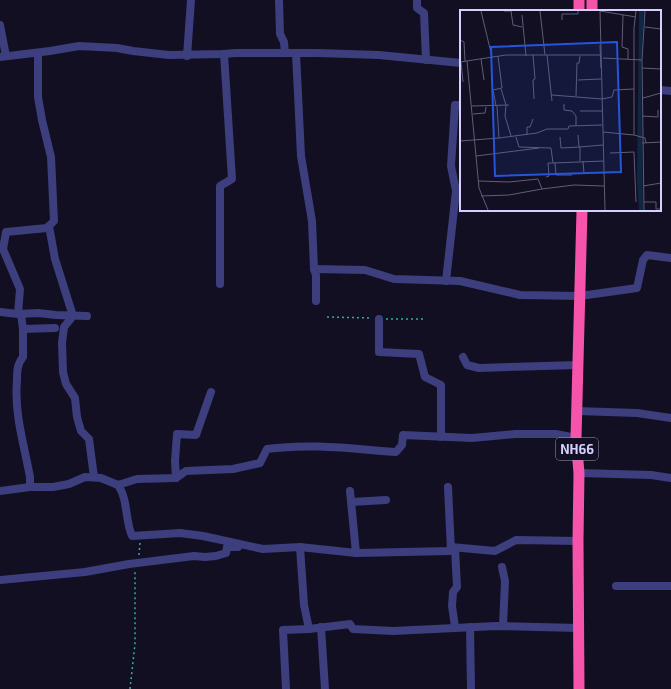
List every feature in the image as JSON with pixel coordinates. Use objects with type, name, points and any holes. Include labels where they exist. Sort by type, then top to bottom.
[{"type":"highway","points":[[578,10],[579,0]]},
{"type":"highway","name":"NH66","points":[[579,689],[579,473],[576,438],[582,211]]},
{"type":"street","points":[[187,56],[191,0]]},
{"type":"street","points":[[279,0],[280,34],[284,42],[285,53]]},
{"type":"street","points":[[417,0],[417,8],[424,13],[426,60]]},
{"type":"street","points":[[0,25],[3,56],[38,53],[79,46],[117,48],[187,56],[235,53],[378,55],[460,63]]},
{"type":"street","points":[[30,487],[30,477],[17,418],[16,393],[19,362],[23,357],[23,329],[20,314],[20,288],[4,250],[6,232],[47,228],[54,221],[51,164],[38,97],[38,53]]},
{"type":"street","points":[[296,53],[301,156],[312,221],[314,269],[316,275],[316,301]]},
{"type":"street","points":[[220,284],[220,186],[232,180],[224,54]]},
{"type":"street","points":[[661,90],[671,91]]},
{"type":"street","points":[[446,281],[459,191],[451,166],[455,105],[460,105]]},
{"type":"street","points":[[49,226],[55,259],[73,316]]},
{"type":"street","points":[[314,269],[365,270],[394,279],[460,281],[520,295],[580,296],[637,288],[644,260],[647,255],[671,258]]},
{"type":"street","points":[[0,312],[87,316]]},
{"type":"street","points":[[73,316],[64,327],[62,343],[63,372],[66,384],[75,398],[77,417],[81,430],[89,439],[94,477]]},
{"type":"street","points":[[379,319],[379,352],[419,354],[425,377],[441,384],[441,437]]},
{"type":"street","points":[[23,329],[54,328]]},
{"type":"street","points":[[463,357],[467,365],[479,368],[578,365]]},
{"type":"street","points":[[176,478],[175,461],[177,434],[196,435],[211,392]]},
{"type":"street","points":[[577,411],[636,413],[671,418]]},
{"type":"street","points":[[118,485],[137,480],[176,478],[186,471],[233,469],[260,464],[267,449],[286,446],[325,446],[396,452],[402,445],[402,435],[472,438],[515,434],[556,434],[576,438]]},
{"type":"street","points":[[579,473],[671,478]]},
{"type":"street","points":[[0,491],[30,487],[53,487],[69,484],[85,477],[102,478],[118,485],[122,491],[129,529],[132,536],[180,533],[203,536],[263,549],[300,547],[356,553],[451,551],[453,548],[495,551],[516,540],[578,541]]},
{"type":"street","points":[[448,487],[458,587],[453,592],[452,606],[455,627]]},
{"type":"street","points":[[350,491],[356,553]]},
{"type":"street","points":[[351,502],[386,500]]},
{"type":"street","points":[[0,580],[85,572],[135,563],[194,556],[216,556],[226,553],[227,547],[250,546]]},
{"type":"street","points":[[300,547],[304,605],[309,629]]},
{"type":"street","points":[[502,568],[505,581],[503,626]]},
{"type":"street","points":[[616,586],[671,586]]},
{"type":"street","points":[[286,689],[283,630],[309,629],[350,624],[353,630],[393,631],[503,626],[579,628]]},
{"type":"street","points":[[321,627],[325,689]]},
{"type":"street","points":[[470,627],[471,689]]},
{"type":"path","points":[[130,689],[135,644],[135,563],[140,554],[140,535]]}]
